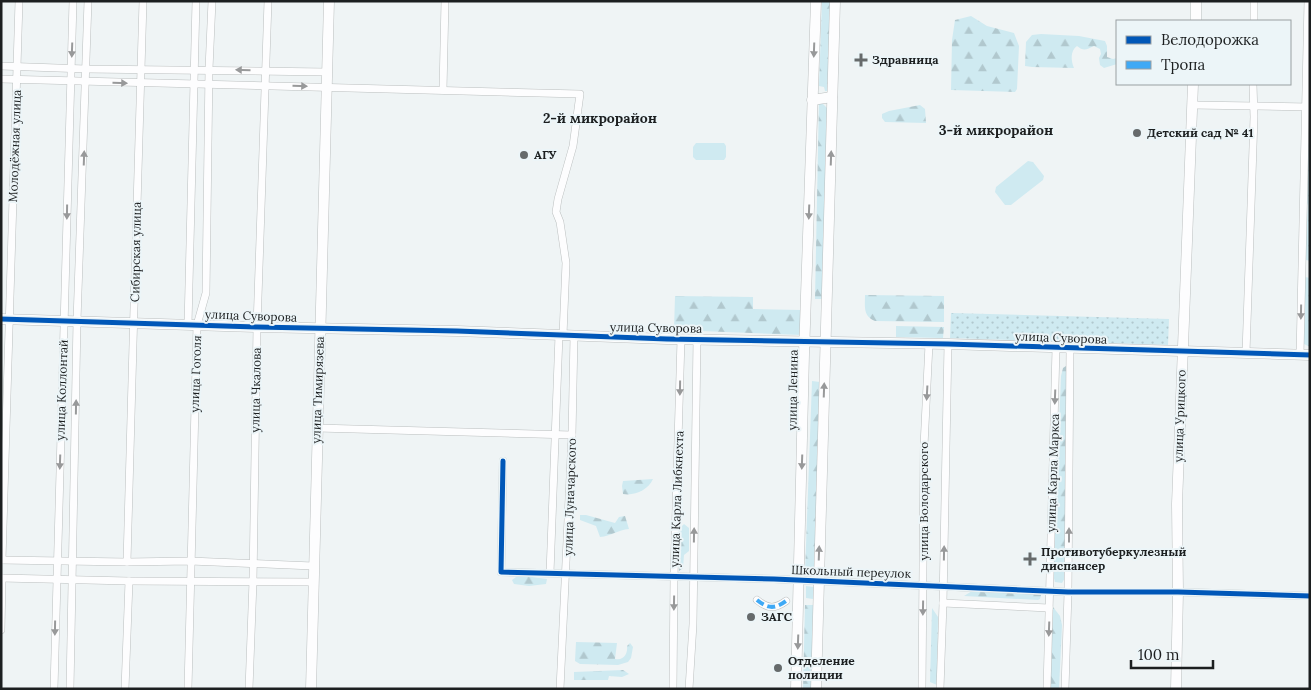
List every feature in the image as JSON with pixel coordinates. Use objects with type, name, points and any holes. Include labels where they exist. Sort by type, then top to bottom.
[{"type":"street","name":"Молодёжная улица","points":[[1,560],[5,319],[19,1]]},
{"type":"street","name":"улица Коллонтай","points":[[54,689],[74,1]]},
{"type":"street","name":"улица Коллонтай","points":[[72,580],[77,321],[88,1]]},
{"type":"street","name":"Сибирская улица","points":[[127,562],[143,1]]},
{"type":"street","points":[[192,325],[193,69],[196,1]]},
{"type":"street","name":"улица Гоголя","points":[[188,689],[192,325],[206,293],[209,69],[212,1]]},
{"type":"street","name":"улица Чкалова","points":[[249,689],[253,581],[257,327],[268,1]]},
{"type":"street","name":"улица Тимирязева","points":[[311,689],[329,1]]},
{"type":"street","points":[[1,79],[443,90],[445,1]]},
{"type":"street","name":"улица Ленина","points":[[796,689],[804,342],[816,1]]},
{"type":"street","points":[[816,689],[835,1]]},
{"type":"street","points":[[1196,1],[1196,20]]},
{"type":"street","points":[[1254,1],[1254,20]]},
{"type":"street","points":[[1305,355],[1308,1]]},
{"type":"street","points":[[1,66],[327,72]]},
{"type":"street","name":"улица Урицкого","points":[[1176,689],[1178,592],[1176,504],[1193,85]]},
{"type":"street","points":[[1246,353],[1254,106],[1253,85]]},
{"type":"street","name":"улица Луначарского","points":[[443,90],[580,94],[573,146],[558,198],[556,212],[562,232],[566,263],[550,573]]},
{"type":"street","points":[[812,100],[832,97]]},
{"type":"street","points":[[1192,105],[1307,107]]},
{"type":"street","name":"улица Суворова","points":[[5,319],[1305,355]]},
{"type":"street","name":"улица Луначарского","points":[[560,689],[572,435],[574,336]]},
{"type":"street","name":"улица Карла Либкнехта","points":[[673,689],[674,577],[681,339]]},
{"type":"street","name":"улица Карла Либкнехта","points":[[689,689],[693,624],[697,339]]},
{"type":"street","name":"улица Володарского","points":[[922,689],[924,446],[929,344]]},
{"type":"street","name":"улица Володарского","points":[[940,689],[948,344]]},
{"type":"street","name":"улица Карла Маркса","points":[[1047,689],[1056,348]]},
{"type":"street","name":"улица Карла Маркса","points":[[1065,689],[1068,592],[1070,348]]},
{"type":"street","points":[[317,428],[572,435]]},
{"type":"street","name":"Школьный переулок","points":[[503,461],[501,572],[943,585],[1068,592],[1178,592],[1310,596]]},
{"type":"street","points":[[1,560],[190,561],[313,566]]},
{"type":"street","points":[[1,630],[2,578],[313,582]]},
{"type":"street","points":[[70,689],[72,580]]},
{"type":"street","points":[[125,689],[129,581]]},
{"type":"street","points":[[757,600],[766,607],[777,607],[786,600]]},
{"type":"street","points":[[943,603],[1049,608]]},
{"type":"green space","points":[[822,1],[831,1],[829,91],[825,91],[824,87],[819,86]]},
{"type":"green space","points":[[971,16],[987,26],[1014,33],[1019,46],[1017,89],[1015,92],[951,90],[952,40],[955,20]]},
{"type":"green space","points":[[1032,35],[1079,36],[1105,41],[1107,57],[1116,58],[1116,64],[1104,68],[1100,65],[1100,49],[1094,46],[1084,49],[1077,46],[1072,56],[1074,68],[1025,66],[1026,42]]},
{"type":"green space","points":[[819,100],[827,108],[824,299],[815,299]]},
{"type":"green space","points":[[920,105],[925,109],[926,123],[885,122],[882,118],[882,114],[889,111]]},
{"type":"green space","points":[[696,143],[724,143],[726,146],[726,157],[724,160],[696,160],[693,157],[693,147]]},
{"type":"green space","points":[[1307,143],[1310,144],[1310,261],[1306,260],[1305,253],[1308,205],[1306,201]]},
{"type":"green space","points":[[1028,161],[1033,162],[1044,176],[1043,180],[1011,205],[1005,205],[995,192],[996,187]]},
{"type":"green space","points":[[1305,277],[1310,278],[1310,347],[1304,344],[1303,336]]},
{"type":"green space","points":[[865,295],[944,296],[944,322],[875,321],[868,317],[865,307]]},
{"type":"green space","points":[[675,296],[753,297],[753,309],[802,310],[801,335],[674,330]]},
{"type":"green space","points":[[951,313],[1169,319],[1168,345],[950,338]]},
{"type":"green space","points":[[896,326],[944,327],[943,338],[896,337]]},
{"type":"green space","points":[[1066,366],[1068,368],[1065,578],[1062,583],[1055,582],[1053,575],[1061,376],[1063,368]]},
{"type":"green space","points":[[812,381],[820,382],[816,573],[805,573]]},
{"type":"green space","points":[[653,479],[641,491],[623,494],[623,481]]},
{"type":"green space","points":[[580,515],[615,523],[619,517],[625,516],[629,529],[600,537],[596,526],[580,520]]},
{"type":"green space","points":[[684,524],[689,528],[689,551],[684,555],[683,568],[679,571],[680,528]]},
{"type":"green space","points":[[525,576],[547,579],[546,584],[529,586],[514,584],[512,580],[516,577]]},
{"type":"green space","points":[[806,586],[814,587],[813,599],[806,598]]},
{"type":"green space","points":[[972,591],[1041,595],[1038,600],[964,596]]},
{"type":"green space","points":[[805,605],[813,605],[812,689],[803,689]]},
{"type":"green space","points":[[1053,607],[1060,616],[1062,625],[1059,689],[1049,689],[1051,612]]},
{"type":"green space","points":[[932,608],[938,617],[937,685],[930,682]]},
{"type":"green space","points":[[576,642],[617,643],[615,659],[621,659],[625,656],[627,646],[630,643],[633,647],[631,658],[628,662],[618,665],[580,664],[575,661]]},
{"type":"green space","points":[[623,670],[629,674],[622,677],[609,676],[608,680],[574,680],[574,672]]},
{"type":"marked path","points":[[757,600],[771,607],[786,601]]},
{"type":"cycle path","points":[[1,319],[457,331],[667,339],[948,344],[1310,355]]},
{"type":"cycle path","points":[[503,461],[501,572],[774,579],[1068,592],[1178,592],[1310,596]]},
{"type":"place","name":"Здравница","points":[[861,60]]},
{"type":"place","name":"Детский сад № 41","points":[[1137,133]]},
{"type":"place","name":"АГУ","points":[[524,155]]},
{"type":"place","name":"Противотуберкулезный диспансер","points":[[1030,559]]},
{"type":"place","name":"ЗАГС","points":[[751,617]]},
{"type":"place","name":"Отделение полиции","points":[[778,668]]},
{"type":"district","name":"2-й микрорайон","points":[[600,118]]},
{"type":"district","name":"3-й микрорайон","points":[[996,130]]}]
